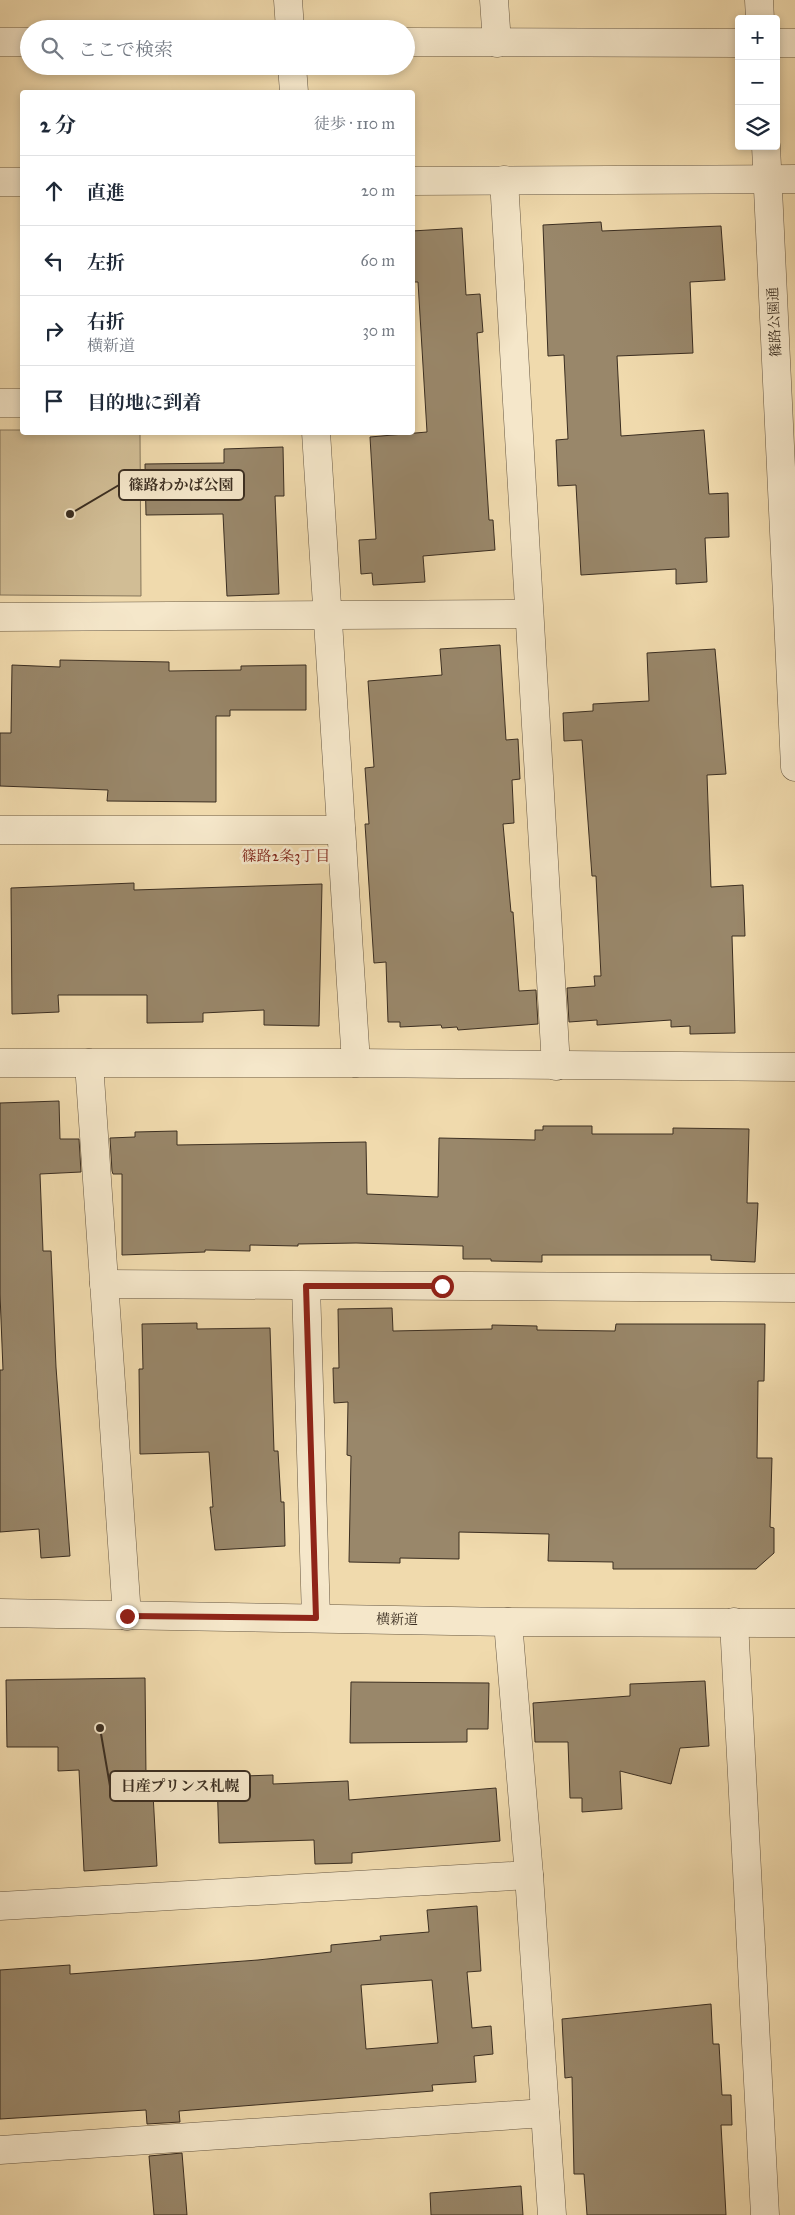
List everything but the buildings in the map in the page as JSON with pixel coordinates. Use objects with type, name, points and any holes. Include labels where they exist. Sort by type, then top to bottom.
[{"type":"street","points":[[288,0],[289,20]]},
{"type":"street","points":[[494,0],[497,43]]},
{"type":"street","points":[[758,0],[760,15]]},
{"type":"street","points":[[0,42],[20,42]]},
{"type":"street","points":[[415,42],[735,43]]},
{"type":"street","points":[[780,43],[795,43]]},
{"type":"street","points":[[293,75],[294,90]]},
{"type":"street","name":"篠路公園通","points":[[766,150],[795,767]]},
{"type":"street","points":[[415,181],[795,179]]},
{"type":"street","points":[[504,180],[556,1066]]},
{"type":"street","points":[[0,182],[20,182]]},
{"type":"street","points":[[0,403],[20,403]]},
{"type":"street","points":[[316,435],[356,1063]]},
{"type":"street","points":[[0,618],[529,614]]},
{"type":"street","points":[[0,830],[341,830]]},
{"type":"street","points":[[0,1063],[356,1063],[795,1068]]},
{"type":"street","points":[[89,1063],[127,1616]]},
{"type":"street","points":[[104,1284],[795,1288]]},
{"type":"street","points":[[306,1286],[316,1618]]},
{"type":"street","name":"横新道","points":[[0,1613],[508,1622],[795,1623]]},
{"type":"street","points":[[508,1622],[529,1875],[552,2215]]},
{"type":"street","points":[[734,1622],[766,2215]]},
{"type":"street","points":[[0,1906],[529,1875]]},
{"type":"street","points":[[0,2150],[546,2113]]},
{"type":"shaded area","points":[[0,430],[20,430],[20,435],[140,435],[141,596],[0,595]]},
{"type":"place","name":"篠路わかば公園","points":[[70,514]]},
{"type":"place","name":"日産プリンス札幌","points":[[100,1728]]},
{"type":"district","name":"篠路2条3丁目","points":[[286,856]]},
{"type":"route","points":[[127,1616],[316,1618],[306,1286],[442,1286]]}]
